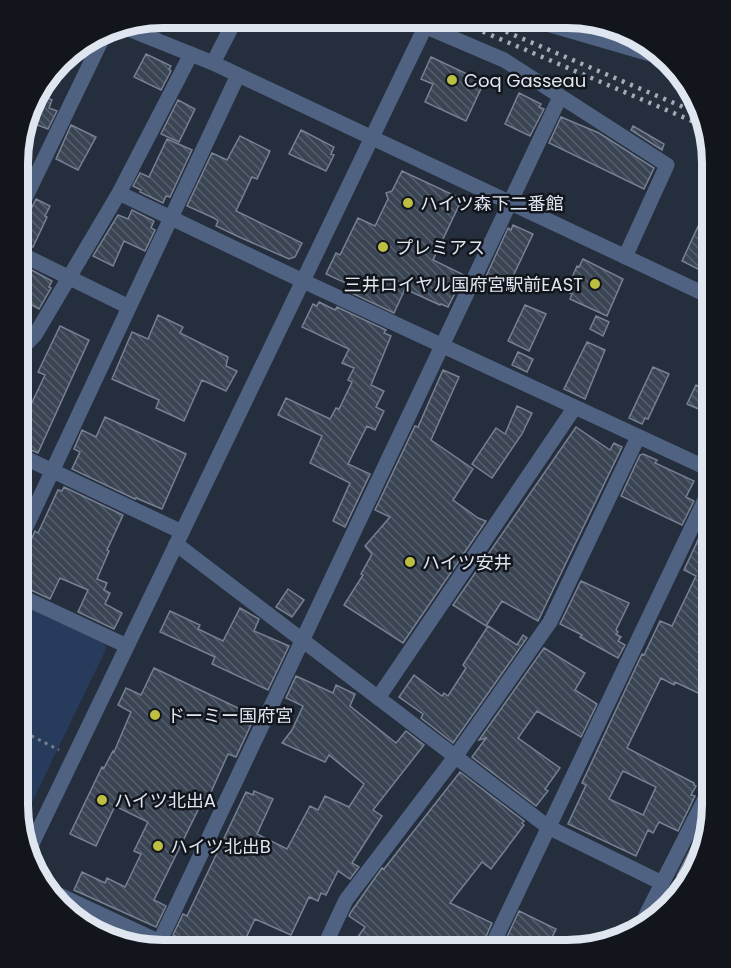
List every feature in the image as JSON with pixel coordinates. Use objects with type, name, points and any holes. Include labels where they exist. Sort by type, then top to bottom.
[{"type":"street","points":[[213,63],[232,28]]},
{"type":"street","points":[[33,839],[373,137],[421,28]]},
{"type":"street","points":[[434,28],[504,60],[666,165],[625,257]]},
{"type":"street","points":[[574,29],[614,37]]},
{"type":"street","points":[[135,32],[213,63],[702,293]]},
{"type":"street","points":[[28,192],[99,45]]},
{"type":"street","points":[[28,342],[35,335],[119,193],[191,54]]},
{"type":"street","points":[[28,521],[238,75]]},
{"type":"street","points":[[161,940],[560,97]]},
{"type":"street","points":[[119,193],[702,466]]},
{"type":"street","points":[[28,258],[129,307]]},
{"type":"street","points":[[378,698],[575,407]]},
{"type":"street","points":[[327,940],[346,900],[455,757],[550,622],[638,437]]},
{"type":"street","points":[[28,459],[179,538],[304,641],[548,827],[662,883]]},
{"type":"street","points":[[495,940],[702,506]]},
{"type":"street","points":[[28,600],[127,646]]},
{"type":"street","points":[[646,914],[702,805]]},
{"type":"street","points":[[67,899],[143,938]]},
{"type":"path","points":[[28,734],[73,757]]},
{"type":"shaded area","points":[[28,607],[104,642],[106,649],[29,809]]},
{"type":"building","points":[[146,54],[171,66],[169,69],[171,71],[161,90],[134,77]]},
{"type":"building","name":"Coq Gasseau","points":[[431,57],[484,82],[466,121],[425,102],[433,84],[421,79]]},
{"type":"building","points":[[519,93],[541,104],[539,107],[544,109],[530,136],[505,124]]},
{"type":"building","points":[[46,97],[52,100],[49,108],[57,111],[48,129],[35,124]]},
{"type":"building","points":[[178,100],[195,109],[179,142],[161,134]]},
{"type":"building","points":[[561,117],[599,133],[654,168],[644,189],[549,143]]},
{"type":"building","points":[[71,125],[96,137],[78,170],[56,159]]},
{"type":"building","points":[[633,126],[664,144],[662,150],[631,130]]},
{"type":"building","points":[[301,130],[334,147],[331,154],[334,155],[326,171],[289,154]]},
{"type":"building","points":[[240,136],[270,151],[257,179],[252,177],[236,211],[302,243],[295,257],[289,259],[237,236],[216,226],[218,221],[214,218],[187,206],[212,153],[227,160]]},
{"type":"building","points":[[167,139],[192,150],[170,197],[166,196],[163,203],[133,186],[140,173],[149,177]]},
{"type":"building","points":[[402,171],[462,199],[433,260],[464,275],[448,307],[405,289],[394,313],[345,290],[348,284],[326,274],[336,253],[340,255],[358,218],[375,226],[388,199],[386,193],[392,191]]},
{"type":"building","points":[[36,199],[50,206],[33,247],[28,244],[28,215]]},
{"type":"building","points":[[132,210],[154,221],[151,228],[155,230],[145,251],[124,241],[113,266],[93,256],[118,215],[128,219]]},
{"type":"building","points":[[702,218],[702,268],[700,270],[682,261]]},
{"type":"building","points":[[513,225],[533,234],[506,291],[484,281],[508,228],[511,230]]},
{"type":"building","name":"三井ロイヤル国府宮駅前EAST","points":[[583,259],[623,279],[607,316],[570,299],[572,294],[567,292],[577,266],[579,267]]},
{"type":"building","points":[[28,268],[52,281],[49,287],[51,288],[39,309],[28,303]]},
{"type":"building","points":[[319,302],[335,310],[337,307],[386,330],[384,333],[391,336],[371,385],[384,391],[376,407],[384,411],[375,430],[367,426],[348,464],[370,474],[345,527],[333,521],[350,483],[310,463],[322,436],[278,415],[286,398],[330,419],[336,408],[339,409],[352,382],[348,380],[354,368],[342,363],[349,349],[302,327],[313,304],[317,306]]},
{"type":"building","points":[[525,305],[546,314],[529,351],[508,341]]},
{"type":"building","points":[[158,315],[183,327],[180,333],[228,357],[226,366],[237,371],[226,391],[202,380],[184,421],[156,408],[159,400],[112,379],[132,332],[148,339]]},
{"type":"building","points":[[596,316],[609,322],[603,336],[590,329]]},
{"type":"building","points":[[60,326],[89,340],[38,453],[28,449],[28,411],[45,375],[38,372]]},
{"type":"building","points":[[587,342],[605,350],[585,399],[564,389]]},
{"type":"building","points":[[518,352],[533,359],[527,372],[512,365]]},
{"type":"building","points":[[653,367],[669,374],[648,419],[645,418],[642,424],[629,418]]},
{"type":"building","points":[[443,370],[459,377],[431,440],[473,469],[453,500],[486,521],[403,643],[344,605],[363,575],[361,574],[372,554],[365,546],[390,517],[375,510],[415,426],[418,427]]},
{"type":"building","points":[[696,385],[702,388],[702,410],[687,404]]},
{"type":"building","points":[[517,406],[532,413],[522,434],[492,478],[472,464],[496,428],[505,434]]},
{"type":"building","points":[[105,417],[186,454],[162,509],[135,499],[72,469],[80,452],[74,449],[82,430],[96,437]]},
{"type":"building","points":[[576,427],[610,450],[614,443],[622,447],[538,621],[502,601],[486,626],[453,605]]},
{"type":"building","points":[[643,454],[657,460],[655,463],[694,481],[686,497],[694,501],[682,525],[621,496],[640,455]]},
{"type":"building","points":[[64,487],[123,515],[97,579],[107,583],[104,590],[110,593],[105,604],[122,613],[114,629],[78,612],[88,590],[60,578],[50,599],[28,589],[28,547],[35,531],[38,533],[58,490],[62,491]]},
{"type":"building","points":[[702,532],[702,695],[661,678],[627,748],[694,783],[696,786],[691,795],[695,796],[678,831],[659,822],[653,833],[648,830],[636,856],[568,824],[586,785],[582,783],[642,654],[644,655],[660,621],[672,626],[696,576],[684,570]],"holes":[[[623,771],[656,787],[643,815],[609,799]]]},
{"type":"building","points":[[581,581],[629,603],[616,630],[618,632],[616,634],[621,637],[618,641],[625,645],[618,658],[560,624]]},
{"type":"building","points":[[288,589],[304,600],[292,617],[276,607]]},
{"type":"building","points":[[240,608],[259,619],[254,631],[289,646],[268,690],[212,664],[215,657],[160,632],[170,611],[200,625],[198,629],[223,641]]},
{"type":"building","points":[[488,626],[517,645],[523,635],[527,638],[453,743],[421,718],[423,714],[399,697],[414,675],[442,696],[444,693],[448,696],[466,668],[463,665]]},
{"type":"building","points":[[544,648],[585,673],[575,690],[597,704],[581,737],[537,711],[518,738],[560,768],[545,789],[548,791],[536,806],[472,757],[486,738],[479,740]]},
{"type":"building","points":[[154,668],[255,716],[236,757],[228,754],[203,810],[199,808],[154,900],[166,906],[156,927],[74,890],[82,872],[105,883],[107,878],[125,887],[141,854],[134,851],[148,822],[115,806],[96,846],[70,834],[102,767],[104,768],[114,752],[131,712],[118,705],[126,688],[141,695]]},
{"type":"building","points":[[296,676],[333,693],[336,685],[355,694],[350,706],[396,743],[406,731],[424,745],[373,810],[382,816],[352,863],[359,867],[350,879],[338,871],[326,895],[321,893],[318,901],[309,897],[291,935],[255,919],[245,940],[240,937],[238,940],[184,940],[173,935],[183,914],[187,916],[246,792],[253,795],[254,791],[273,799],[257,834],[287,849],[310,806],[318,810],[325,796],[349,807],[364,784],[329,755],[325,762],[282,743],[292,730],[303,706],[286,698]]},
{"type":"building","points":[[460,772],[524,821],[522,823],[524,825],[491,869],[482,862],[450,903],[492,923],[484,940],[356,940],[365,927],[349,916],[382,868],[384,869]]},
{"type":"building","points":[[700,831],[689,864],[681,878],[677,876]]},
{"type":"building","points":[[519,911],[556,929],[551,940],[506,940]]},
{"type":"railway","points":[[474,28],[696,122]]},
{"type":"railway","points":[[497,28],[691,111]]},
{"type":"place","name":"Coq Gasseau","points":[[452,80]]},
{"type":"place","name":"ハイツ森下二番館","points":[[408,203]]},
{"type":"place","name":"プレミアス","points":[[383,247]]},
{"type":"place","name":"三井ロイヤル国府宮駅前EAST","points":[[595,284]]},
{"type":"place","name":"ハイツ安井","points":[[410,562]]},
{"type":"place","name":"ドーミー国府宮","points":[[155,715]]},
{"type":"place","name":"ハイツ北出A","points":[[102,800]]},
{"type":"place","name":"ハイツ北出B","points":[[158,846]]}]
